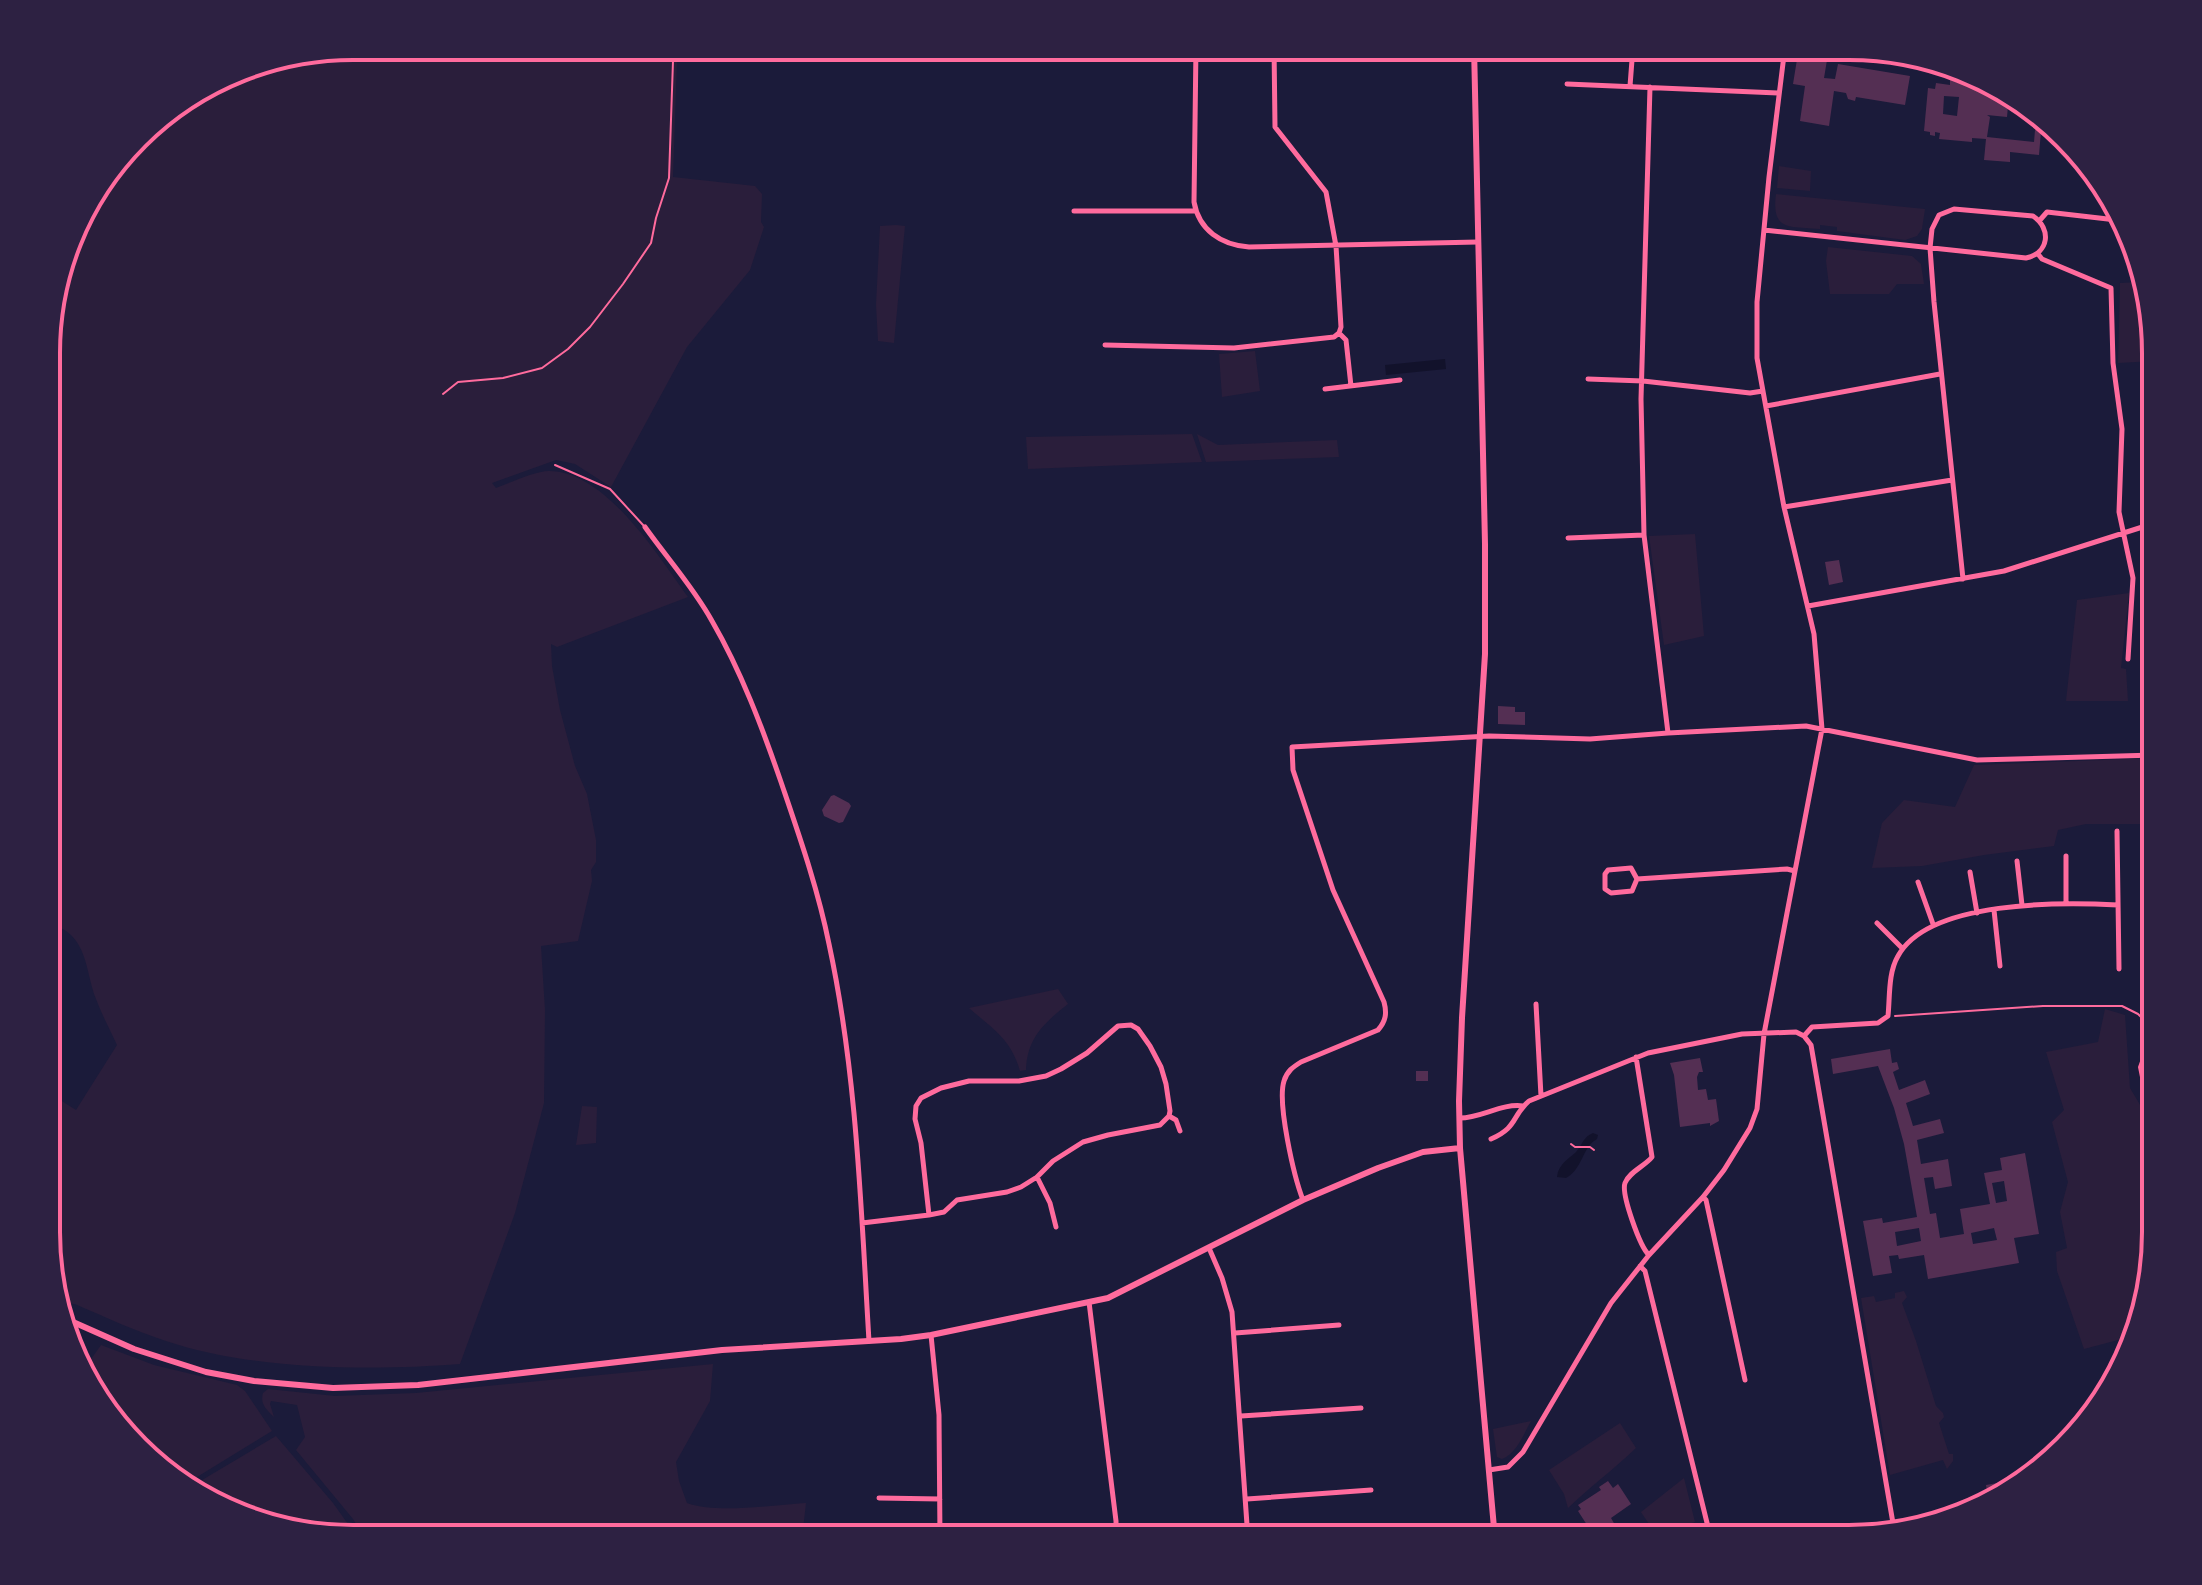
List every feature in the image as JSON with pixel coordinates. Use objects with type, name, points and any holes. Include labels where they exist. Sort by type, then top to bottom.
[{"type":"street","points":[[1196,60],[1194,202],[1200,221],[1215,237],[1237,246],[1478,242]]},
{"type":"street","points":[[1105,345],[1234,348],[1334,337],[1339,333],[1336,246],[1326,192],[1275,127],[1274,60]]},
{"type":"street","points":[[1474,60],[1485,654],[1462,1018],[1460,1148],[1494,1525]]},
{"type":"street","points":[[1630,86],[1632,60]]},
{"type":"street","points":[[1489,1470],[1508,1467],[1523,1452],[1611,1303],[1649,1255],[1703,1197],[1743,1142],[1757,1109],[1764,1034],[1822,729],[1814,634],[1784,507],[1757,358],[1757,302],[1783,60]]},
{"type":"street","points":[[1567,84],[1778,93]]},
{"type":"street","points":[[1650,87],[1641,399],[1644,535],[1668,733]]},
{"type":"street","points":[[1764,230],[1930,248],[2026,258],[2038,254],[2047,239],[2040,220],[2026,215],[1954,209],[1939,215],[1934,222],[1930,248],[1940,374],[1963,579]]},
{"type":"street","points":[[1074,211],[1195,211]]},
{"type":"street","points":[[2040,220],[2047,212],[2110,219]]},
{"type":"street","points":[[2038,254],[2042,259],[2111,288],[2113,363],[2122,429],[2119,512],[2133,578],[2128,659]]},
{"type":"street","points":[[1339,333],[1346,340],[1351,386]]},
{"type":"street","points":[[1766,406],[1940,374]]},
{"type":"street","points":[[1588,379],[1643,381],[1750,393],[1763,391]]},
{"type":"street","points":[[1325,389],[1400,380]]},
{"type":"street","points":[[1784,507],[1952,480]]},
{"type":"street","points":[[645,527],[719,633],[769,747],[804,849],[829,943],[844,1030],[853,1103],[869,1341]]},
{"type":"street","points":[[1808,606],[2024,566],[2142,528]]},
{"type":"street","points":[[1568,538],[1644,535]]},
{"type":"street","points":[[1303,1200],[1296,1184],[1283,1103],[1285,1077],[1301,1062],[1372,1034],[1383,1025],[1386,1014],[1384,1002],[1333,890],[1293,770],[1292,747],[1481,737],[1590,739],[1806,726],[1977,760],[2142,755]]},
{"type":"street","points":[[2117,831],[2119,969]]},
{"type":"street","points":[[2066,856],[2066,902]]},
{"type":"street","points":[[2017,861],[2022,905]]},
{"type":"street","points":[[1631,868],[1637,879],[1632,891],[1611,893],[1605,889],[1608,870],[1631,868]]},
{"type":"street","points":[[1637,879],[1787,869],[1795,871]]},
{"type":"street","points":[[1970,872],[1977,913]]},
{"type":"street","points":[[1918,882],[1933,924]]},
{"type":"street","points":[[1804,1036],[1812,1027],[1878,1023],[1888,1016],[1892,969],[1902,948],[1933,924],[2022,905],[2066,902],[2118,905]]},
{"type":"street","points":[[1994,910],[2000,966]]},
{"type":"street","points":[[1877,923],[1902,948]]},
{"type":"street","points":[[1536,1004],[1541,1096]]},
{"type":"street","points":[[862,1223],[929,1215],[944,1212],[957,1200],[1007,1192],[1037,1177],[1053,1161],[1083,1142],[1160,1125],[1169,1116],[1170,1103],[1161,1067],[1144,1036],[1131,1025],[1118,1026],[1087,1053],[1046,1076],[1019,1081],[969,1081],[941,1088],[921,1098],[915,1112],[929,1215]]},
{"type":"street","points":[[1491,1139],[1510,1128],[1523,1106],[1636,1057],[1729,1036],[1796,1032],[1804,1036],[1811,1045],[1893,1521]]},
{"type":"street","points":[[1636,1057],[1652,1157],[1627,1179],[1624,1189],[1641,1245],[1649,1255]]},
{"type":"street","points":[[1460,1118],[1484,1115],[1514,1105],[1523,1106]]},
{"type":"street","points":[[1169,1116],[1176,1120],[1180,1131]]},
{"type":"street","points":[[75,1323],[134,1349],[206,1372],[254,1381],[333,1388],[418,1385],[722,1350],[931,1335],[1108,1298],[1303,1200],[1378,1168],[1423,1152],[1460,1148]]},
{"type":"street","points":[[1037,1177],[1050,1203],[1056,1227]]},
{"type":"street","points":[[1703,1197],[1745,1380]]},
{"type":"street","points":[[1209,1248],[1222,1278],[1235,1333],[1248,1525]]},
{"type":"street","points":[[1640,1266],[1645,1271],[1708,1525]]},
{"type":"street","points":[[1089,1302],[1116,1525]]},
{"type":"street","points":[[1235,1333],[1339,1325]]},
{"type":"street","points":[[931,1335],[939,1415],[940,1525]]},
{"type":"street","points":[[1241,1416],[1361,1408]]},
{"type":"street","points":[[1247,1499],[1371,1490]]},
{"type":"street","points":[[879,1498],[940,1499]]},
{"type":"lane","points":[[555,465],[610,489],[645,527]]},
{"type":"path","points":[[443,394],[458,382],[503,378],[542,368],[568,349],[590,327],[623,284],[651,243],[669,178],[673,60]]},
{"type":"path","points":[[1888,1016],[2043,1006],[2122,1006],[2142,1018]]},
{"type":"path","points":[[2142,1059],[2139,1067],[2142,1079]]},
{"type":"path","points":[[1571,1144],[1594,1150]]},
{"type":"shaded area","points":[[353,60],[677,60],[673,177],[755,186],[762,194],[761,222],[764,227],[750,270],[687,347],[611,487],[575,464],[556,460],[492,483],[496,488],[549,471],[570,475],[591,485],[629,519],[688,597],[557,647],[551,644],[560,710],[575,766],[587,794],[596,840],[596,862],[591,870],[592,881],[578,941],[541,946],[545,1010],[544,1103],[515,1213],[460,1364],[312,1366],[236,1358],[166,1341],[69,1304],[60,1232],[60,1100],[76,1110],[117,1045],[96,999],[83,954],[72,936],[62,928],[61,334],[70,277],[82,241],[109,190],[146,146],[190,109],[223,90],[277,70]]},
{"type":"shaded area","points":[[1779,166],[1811,171],[1810,191],[1777,188]]},
{"type":"shaded area","points":[[1776,194],[1925,209],[1922,229],[1917,236],[1905,240],[1837,231],[1837,227],[1820,225],[1820,229],[1792,227],[1780,221],[1777,215]]},
{"type":"shaded area","points":[[880,226],[905,226],[894,343],[878,341],[876,305]]},
{"type":"shaded area","points":[[1828,247],[1912,256],[1921,264],[1924,284],[1897,284],[1889,294],[1830,294],[1826,261]]},
{"type":"shaded area","points":[[2133,282],[2142,362],[2118,363],[2120,283]]},
{"type":"shaded area","points":[[1255,351],[1260,391],[1222,397],[1219,354]]},
{"type":"shaded area","points":[[1445,359],[1446,369],[1386,375],[1385,365]]},
{"type":"shaded area","points":[[1192,434],[1202,462],[1028,469],[1026,437]]},
{"type":"shaded area","points":[[1197,434],[1218,445],[1337,440],[1339,457],[1206,462]]},
{"type":"shaded area","points":[[1695,534],[1704,636],[1664,645],[1649,536]]},
{"type":"shaded area","points":[[2129,593],[2121,668],[2126,669],[2128,701],[2066,701],[2077,600]]},
{"type":"shaded area","points":[[2142,759],[2142,824],[2086,824],[2058,830],[2054,846],[1922,866],[1872,868],[1882,823],[1904,800],[1955,807],[1974,765]]},
{"type":"shaded area","points":[[1058,989],[1068,1004],[1038,1032],[1030,1049],[1026,1070],[1020,1071],[1006,1043],[969,1008]]},
{"type":"shaded area","points":[[2105,1009],[2125,1015],[2130,1088],[2142,1108],[2142,1232],[2136,1289],[2122,1339],[2084,1349],[2057,1271],[2056,1252],[2067,1248],[2060,1212],[2068,1182],[2052,1122],[2064,1110],[2046,1052],[2098,1042]]},
{"type":"shaded area","points":[[582,1106],[597,1107],[596,1143],[576,1145]]},
{"type":"shaded area","points":[[1593,1133],[1598,1135],[1597,1139],[1588,1147],[1572,1174],[1566,1178],[1557,1177],[1561,1166]]},
{"type":"shaded area","points":[[1904,1291],[1907,1297],[1902,1303],[1936,1406],[1943,1413],[1944,1417],[1939,1423],[1949,1454],[1953,1454],[1953,1461],[1947,1469],[1943,1460],[1890,1475],[1861,1298],[1874,1296],[1876,1302],[1895,1298],[1895,1293]]},
{"type":"shaded area","points":[[101,1345],[154,1365],[237,1385],[245,1391],[272,1431],[194,1479],[160,1452],[133,1425],[109,1395],[90,1361]]},
{"type":"shaded area","points":[[713,1364],[710,1401],[676,1462],[687,1503],[729,1508],[806,1503],[804,1525],[357,1525],[296,1450],[305,1437],[297,1405],[271,1401],[274,1417],[262,1400],[263,1393],[268,1389],[335,1396],[416,1393]]},
{"type":"shaded area","points":[[1531,1421],[1512,1452],[1502,1459],[1497,1457],[1493,1429]]},
{"type":"shaded area","points":[[1620,1423],[1636,1448],[1568,1508],[1564,1494],[1549,1470]]},
{"type":"shaded area","points":[[276,1436],[349,1525],[277,1515],[241,1503],[199,1482]]},
{"type":"shaded area","points":[[1684,1478],[1695,1522],[1650,1525],[1641,1512]]},
{"type":"building","points":[[1797,60],[1827,60],[1824,78],[1835,79],[1838,64],[1910,76],[1905,105],[1856,97],[1855,101],[1848,99],[1846,93],[1834,91],[1829,126],[1800,121],[1805,86],[1793,84]]},
{"type":"building","points":[[1950,79],[1953,79],[2008,106],[2007,117],[1987,115],[1990,117],[1987,137],[2034,142],[2035,130],[2039,131],[2039,155],[2010,152],[2010,162],[1984,160],[1986,139],[1972,138],[1972,142],[1939,139],[1940,133],[1935,132],[1935,136],[1924,131],[1928,88],[1935,89],[1936,83],[1950,85]],"holes":[[[1944,96],[1959,97],[1957,116],[1943,114]]]},
{"type":"building","points":[[1839,560],[1843,582],[1829,585],[1825,562]]},
{"type":"building","points":[[1498,706],[1515,707],[1515,712],[1525,712],[1525,725],[1498,724]]},
{"type":"building","points":[[834,795],[851,806],[843,822],[824,816],[822,810]]},
{"type":"building","points":[[1890,1049],[1892,1063],[1897,1062],[1899,1069],[1893,1072],[1899,1090],[1925,1080],[1930,1094],[1906,1103],[1913,1126],[1940,1119],[1944,1133],[1917,1140],[1921,1164],[1948,1159],[1952,1186],[1935,1189],[1933,1177],[1924,1178],[1930,1214],[1936,1213],[1940,1238],[1964,1234],[1960,1209],[1990,1204],[1984,1173],[2002,1170],[2000,1158],[2025,1153],[2039,1234],[2014,1238],[2019,1263],[1928,1279],[1924,1255],[1899,1259],[1898,1255],[1889,1256],[1892,1273],[1873,1276],[1863,1221],[1882,1218],[1883,1223],[1917,1217],[1904,1144],[1878,1066],[1833,1074],[1831,1059]],"holes":[[[2004,1181],[2007,1201],[1996,1203],[1992,1183]],[[1919,1228],[1921,1241],[1897,1246],[1895,1232]],[[1994,1228],[1997,1240],[1973,1244],[1971,1233]]]},
{"type":"building","points":[[1700,1058],[1703,1072],[1699,1072],[1697,1077],[1698,1090],[1706,1089],[1708,1100],[1716,1099],[1719,1121],[1710,1126],[1710,1123],[1680,1127],[1670,1063]]},
{"type":"building","points":[[1416,1071],[1428,1071],[1428,1081],[1416,1081]]},
{"type":"building","points":[[1608,1481],[1613,1488],[1618,1484],[1631,1504],[1611,1518],[1615,1525],[1587,1525],[1578,1511],[1581,1509],[1578,1505],[1601,1490],[1599,1487]]},
{"type":"building","points":[[2002,1482],[1987,1491],[1986,1485]]}]
